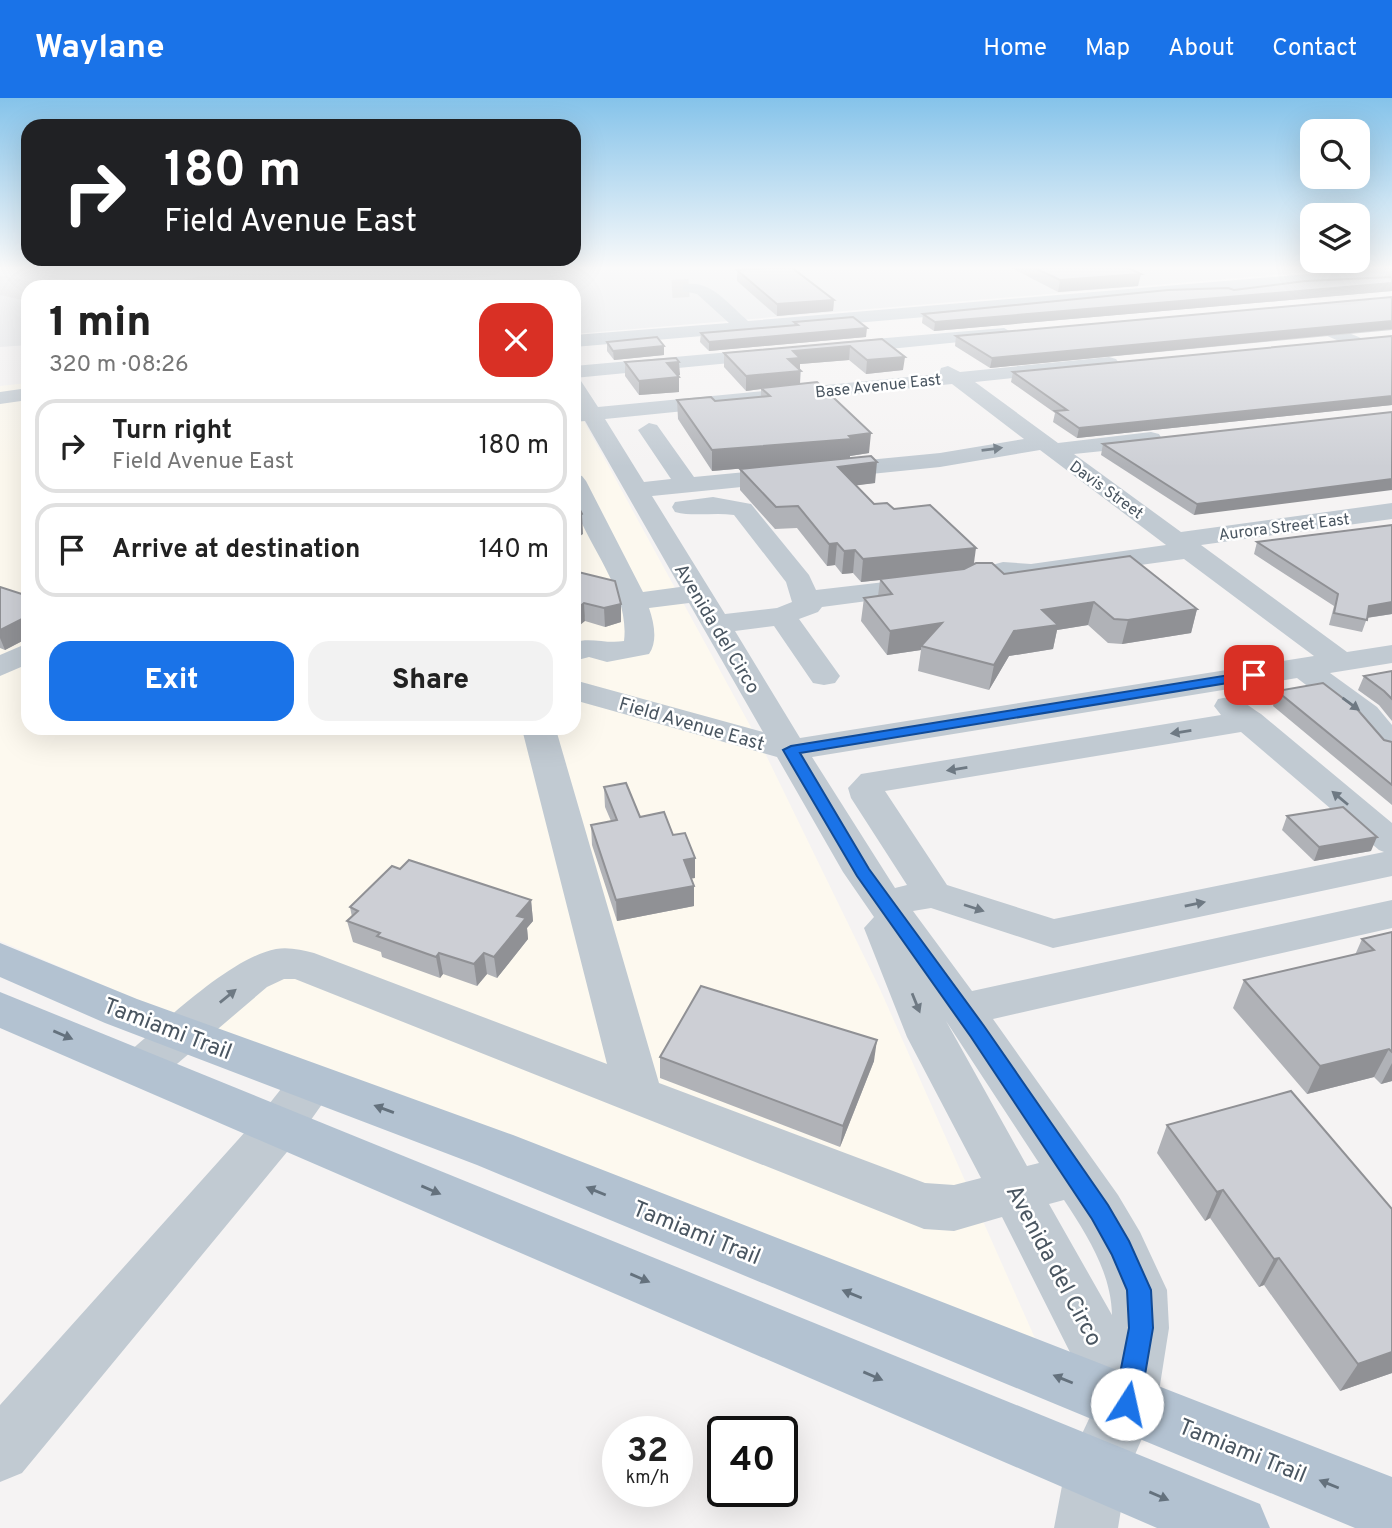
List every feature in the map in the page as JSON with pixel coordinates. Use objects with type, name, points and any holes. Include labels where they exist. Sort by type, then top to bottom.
[{"type":"main road","name":"Tamiami Trail","points":[[0,959],[121,1011],[495,1150],[1392,1510]]},
{"type":"main road","points":[[0,1009],[279,1127],[1091,1499],[1236,1528]]},
{"type":"street","points":[[581,340],[659,334]]},
{"type":"street","name":"Davis Street","points":[[896,334],[1341,662]]},
{"type":"street","points":[[824,349],[999,334]]},
{"type":"street","points":[[1296,334],[1314,344],[1352,341]]},
{"type":"street","points":[[1335,334],[1352,341],[1389,350]]},
{"type":"street","points":[[581,371],[796,352]]},
{"type":"street","points":[[1035,354],[1056,368]]},
{"type":"street","name":"Base Avenue East","points":[[585,425],[956,378],[1126,362]]},
{"type":"street","points":[[0,383],[21,380]]},
{"type":"street","points":[[0,398],[21,395]]},
{"type":"street","name":"Avenida del Circo","points":[[585,425],[628,527],[697,593],[864,872],[1075,1175],[1121,1249],[1139,1290],[1141,1328],[1127,1404]]},
{"type":"street","points":[[649,430],[687,485]]},
{"type":"street","points":[[581,650],[589,647],[607,653],[638,648],[642,639],[619,567],[628,527],[687,485],[940,460],[982,450],[1172,437]]},
{"type":"street","points":[[581,487],[628,527]]},
{"type":"street","points":[[628,527],[713,504],[742,509],[799,581],[794,608],[824,676]]},
{"type":"street","name":"Aurora Street East","points":[[716,624],[794,608],[970,579],[1003,570],[1031,572],[1392,512]]},
{"type":"street","points":[[632,602],[697,593]]},
{"type":"street","name":"Field Avenue East","points":[[581,696],[791,750],[1392,654]]},
{"type":"street","points":[[0,667],[21,656]]},
{"type":"street","points":[[1304,668],[1365,714],[1392,746]]},
{"type":"street","points":[[1203,683],[1392,842]]},
{"type":"street","points":[[933,894],[869,798],[866,788],[874,782],[1249,721]]},
{"type":"street","points":[[541,735],[639,1096]]},
{"type":"street","points":[[892,833],[864,872],[1053,934],[1392,863]]},
{"type":"street","name":"Avenida del Circo","points":[[864,872],[929,1037],[1016,1192],[1127,1404]]},
{"type":"street","points":[[962,1010],[1392,914]]},
{"type":"street","points":[[141,1068],[252,976],[278,964],[299,964],[924,1206],[954,1208],[1075,1175]]},
{"type":"street","points":[[0,1451],[279,1127],[313,1083]]},
{"type":"street","points":[[1091,1499],[1127,1404]]},
{"type":"shaded area","points":[[0,334],[21,334],[21,346],[0,347]]},
{"type":"shaded area","points":[[21,384],[21,735],[581,735],[581,416],[764,751],[879,987],[1038,1345],[133,998],[0,941],[0,386]]},
{"type":"building","points":[[702,334],[802,334],[709,342]]},
{"type":"building","points":[[981,334],[1254,334],[992,358],[956,336]]},
{"type":"building","points":[[1392,336],[1392,396],[1079,428],[1055,411],[1067,410],[1013,372]]},
{"type":"building","points":[[657,337],[664,346],[613,351],[607,342]]},
{"type":"building","points":[[882,339],[905,357],[867,360],[850,346],[793,351],[800,358],[788,359],[801,371],[746,376],[724,353]]},
{"type":"building","points":[[676,358],[679,362],[667,363],[679,377],[639,381],[625,362]]},
{"type":"building","points":[[817,382],[871,433],[849,436],[852,439],[712,450],[677,400],[711,397],[715,401],[770,396],[761,388]]},
{"type":"building","points":[[1392,412],[1392,479],[1197,504],[1103,444]]},
{"type":"building","points":[[871,456],[877,462],[838,467],[874,504],[887,503],[894,509],[930,505],[976,548],[863,559],[855,550],[844,551],[837,543],[829,544],[798,506],[776,507],[740,469]]},
{"type":"building","points":[[1392,525],[1392,602],[1369,606],[1367,620],[1334,613],[1338,594],[1257,542]]},
{"type":"building","points":[[1130,556],[1197,609],[1128,620],[1114,619],[1094,602],[1042,610],[1058,625],[1014,631],[994,665],[921,646],[942,623],[890,631],[864,598],[892,594],[880,579],[964,569],[976,563],[992,563],[1004,574]]},
{"type":"building","points":[[581,573],[615,581],[621,604],[604,608],[584,603],[581,605]]},
{"type":"building","points":[[0,587],[21,594],[21,620],[0,630]]},
{"type":"building","points":[[1392,671],[1392,699],[1364,676]]},
{"type":"building","points":[[1323,683],[1357,709],[1384,740],[1392,742],[1392,785],[1277,691]]},
{"type":"building","points":[[626,783],[640,817],[664,812],[673,835],[685,833],[695,858],[684,860],[694,886],[616,900],[591,825],[617,820],[604,787]]},
{"type":"building","points":[[1343,807],[1377,837],[1319,847],[1287,816]]},
{"type":"building","points":[[409,860],[531,900],[517,916],[526,918],[494,957],[484,953],[474,964],[439,953],[436,957],[377,936],[380,933],[347,921],[358,911],[350,907],[392,866],[400,869]]},
{"type":"building","points":[[1392,932],[1392,1052],[1389,1049],[1320,1066],[1244,980],[1374,950],[1362,939]]},
{"type":"building","points":[[701,986],[877,1040],[843,1126],[660,1057]]},
{"type":"building","points":[[1291,1091],[1392,1209],[1392,1352],[1358,1364],[1279,1258],[1274,1259],[1223,1190],[1217,1192],[1167,1125]]},
{"type":"route","points":[[1127,1404],[1141,1328],[1139,1290],[1121,1249],[1100,1212],[978,1031],[863,872],[791,750],[1254,675]]}]
